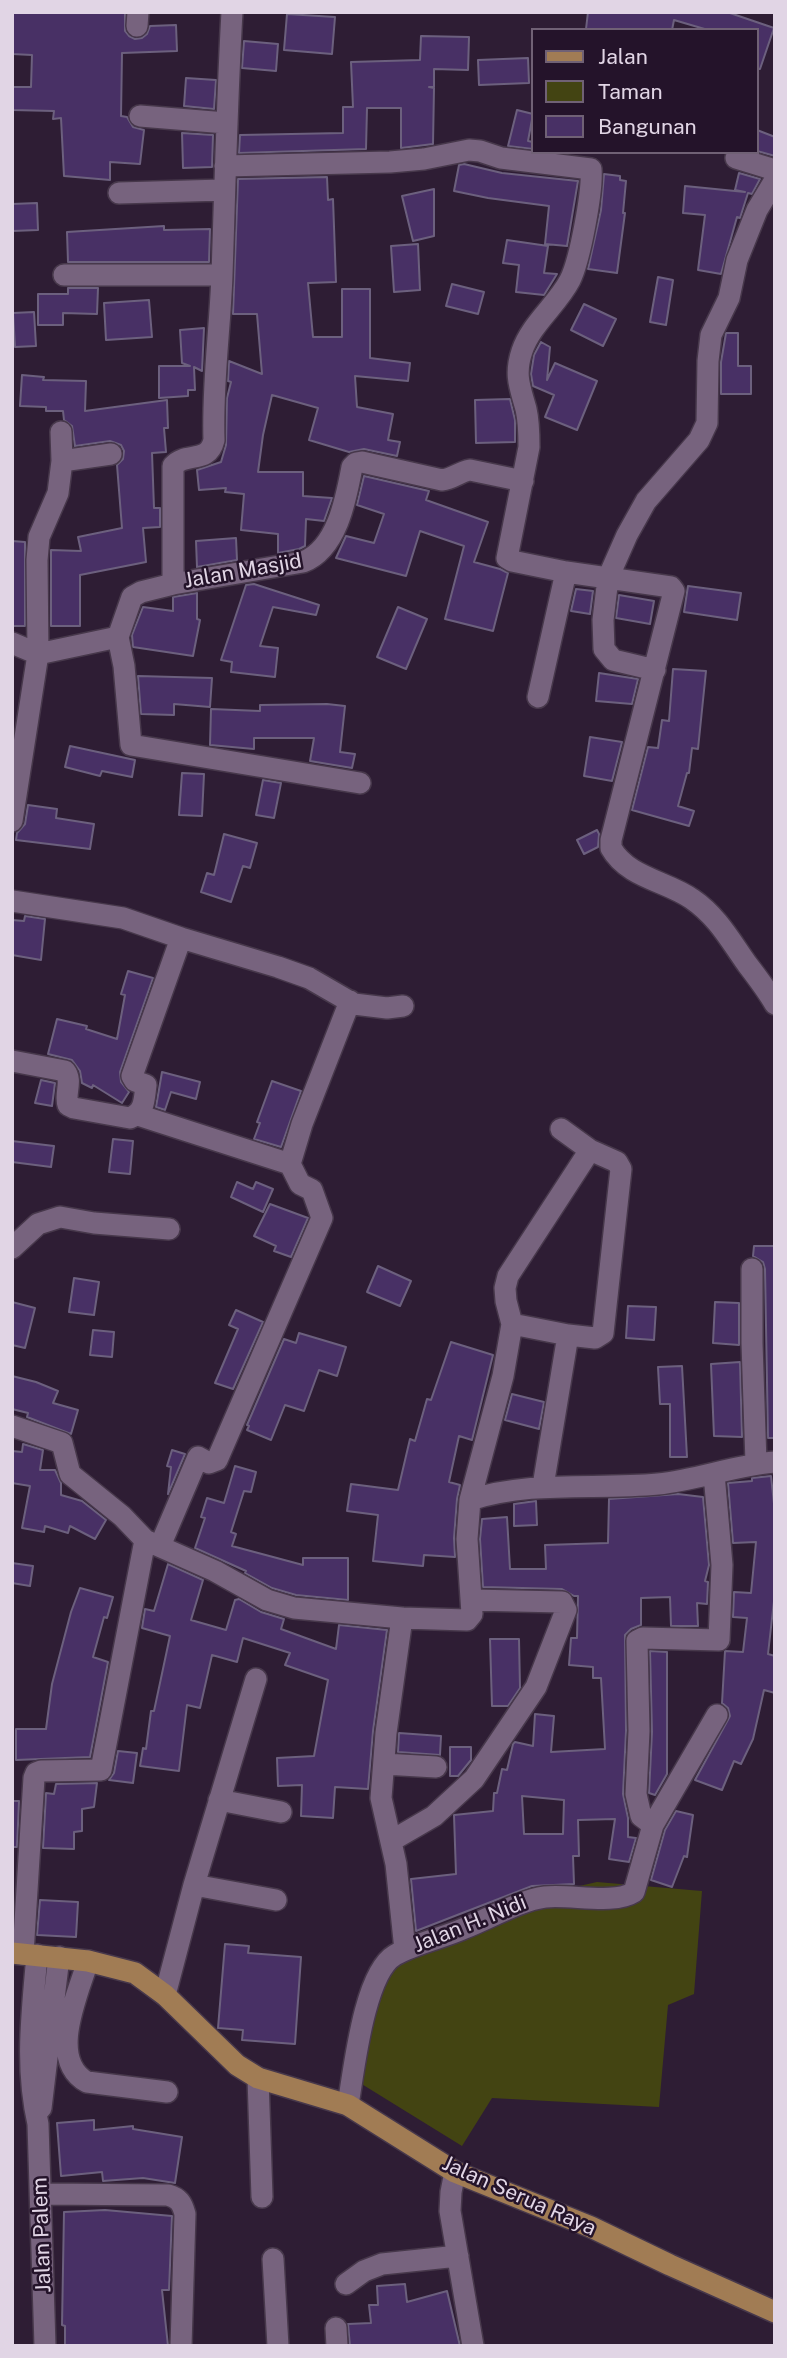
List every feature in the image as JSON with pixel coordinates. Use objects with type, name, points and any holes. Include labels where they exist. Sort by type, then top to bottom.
[{"type":"main road","name":"Jalan Serua Raya","points":[[24,1954],[88,1961],[135,1973],[165,1995],[228,2057],[258,2078],[348,2105],[455,2172],[591,2227],[775,2312]]},
{"type":"street","points":[[173,584],[173,466],[176,462],[207,454],[212,449],[232,12]]},
{"type":"street","points":[[140,116],[226,123]]},
{"type":"street","points":[[225,166],[390,162],[481,150],[501,158],[591,169],[583,238],[570,279],[522,351],[517,375],[518,390],[526,408],[529,447],[507,558],[566,572],[671,587],[674,591],[611,848],[626,865],[655,882],[689,896],[708,910],[722,926],[775,1004]]},
{"type":"street","points":[[736,158],[775,170]]},
{"type":"street","points":[[655,670],[613,660],[604,649],[603,620],[608,578],[646,501],[699,440],[707,423],[711,335],[729,298],[737,260],[757,210],[775,180]]},
{"type":"street","points":[[119,193],[223,190]]},
{"type":"street","points":[[64,275],[222,275]]},
{"type":"street","points":[[12,821],[38,654],[39,537],[58,493],[62,461],[61,432]]},
{"type":"street","points":[[62,461],[111,454]]},
{"type":"street","name":"Jalan Masjid","points":[[118,637],[132,597],[141,592],[313,558],[334,529],[344,503],[352,467],[356,463],[362,462],[442,481],[470,470],[523,481]]},
{"type":"street","points":[[538,697],[566,572]]},
{"type":"street","points":[[12,643],[38,654],[118,637],[124,666],[131,745],[360,783]]},
{"type":"street","points":[[12,901],[123,918],[309,978],[349,1001],[387,1008],[403,1006]]},
{"type":"street","points":[[138,1115],[146,1085],[135,1081],[132,1076],[181,938]]},
{"type":"street","points":[[38,2066],[24,1954],[34,1778],[41,1770],[101,1770],[152,1543],[198,1457],[209,1463],[217,1460],[322,1218],[312,1190],[300,1184],[290,1164],[302,1124],[349,1001]]},
{"type":"street","points":[[12,1061],[65,1071],[69,1081],[66,1099],[68,1105],[74,1108],[130,1118],[138,1115],[290,1164]]},
{"type":"street","points":[[512,1324],[595,1338],[603,1333],[621,1169],[617,1162],[590,1150],[561,1129]]},
{"type":"street","points":[[12,1426],[62,1443],[70,1474],[152,1543],[282,1605],[402,1618],[467,1620],[471,1614],[467,1539],[470,1500],[503,1376],[512,1324],[506,1301],[508,1276],[590,1150]]},
{"type":"street","points":[[12,1248],[38,1224],[60,1217],[94,1223],[169,1229]]},
{"type":"street","points":[[470,1500],[505,1490],[542,1486],[657,1484],[765,1462],[752,1343],[752,1269]]},
{"type":"street","points":[[542,1486],[568,1335]]},
{"type":"street","points":[[653,1825],[641,1816],[636,1794],[639,1731],[637,1642],[643,1638],[719,1640],[722,1565],[714,1474]]},
{"type":"street","points":[[391,1840],[434,1816],[474,1779],[536,1687],[566,1610],[562,1602],[471,1600]]},
{"type":"street","points":[[402,1618],[381,1798],[391,1840],[405,1950]]},
{"type":"street","points":[[165,1995],[194,1885],[256,1679]]},
{"type":"street","name":"Jalan H. Nidi","points":[[348,2105],[371,1989],[381,1968],[393,1956],[405,1950],[450,1935],[536,1898],[582,1896],[614,1899],[628,1895],[637,1888],[653,1825],[717,1715]]},
{"type":"street","points":[[384,1764],[436,1767]]},
{"type":"street","points":[[219,1800],[281,1812]]},
{"type":"street","points":[[194,1885],[276,1900]]},
{"type":"street","points":[[38,2066],[59,1957]]},
{"type":"street","points":[[88,1961],[67,2036],[71,2068],[86,2082],[167,2092]]},
{"type":"street","name":"Jalan Palem","points":[[38,2066],[45,2346]]},
{"type":"street","points":[[258,2078],[262,2197]]},
{"type":"street","points":[[455,2172],[450,2211],[473,2346]]},
{"type":"street","points":[[42,2194],[176,2197],[185,2214],[181,2346]]},
{"type":"street","points":[[346,2284],[364,2271],[382,2264],[458,2256]]},
{"type":"street","points":[[273,2259],[278,2346]]},
{"type":"green space","points":[[597,1882],[702,1891],[694,1994],[668,2005],[659,2107],[492,2098],[462,2146],[360,2083],[383,1955],[517,1900]]},
{"type":"building","points":[[12,12],[125,12],[125,31],[135,39],[147,34],[150,26],[176,25],[177,51],[122,53],[121,116],[127,117],[133,127],[144,130],[140,164],[110,162],[110,180],[64,176],[61,118],[53,119],[54,111],[12,110],[12,87],[31,87],[32,55],[12,54]]},
{"type":"building","points":[[588,12],[727,12],[774,28],[759,69],[759,28],[701,28],[674,20],[672,28],[586,28]]},
{"type":"building","points":[[287,14],[335,17],[332,54],[284,50]]},
{"type":"building","points":[[421,36],[469,37],[468,70],[434,69],[434,87],[429,87],[434,88],[433,144],[401,148],[401,108],[367,108],[366,149],[239,153],[240,135],[343,133],[343,107],[353,107],[351,62],[420,60]]},
{"type":"building","points":[[244,41],[278,44],[276,71],[242,68]]},
{"type":"building","points":[[528,58],[529,83],[479,85],[478,60]]},
{"type":"building","points":[[186,78],[216,80],[214,109],[184,106]]},
{"type":"building","points":[[517,110],[532,114],[528,141],[532,142],[532,149],[508,146]]},
{"type":"building","points":[[759,131],[775,137],[775,156],[759,152]]},
{"type":"building","points":[[182,133],[213,135],[212,167],[183,168]]},
{"type":"building","points":[[459,165],[502,173],[578,181],[567,246],[545,244],[549,206],[454,191]]},
{"type":"building","points":[[739,173],[760,179],[752,194],[748,193],[740,218],[737,217],[721,274],[698,270],[705,215],[683,213],[685,186],[745,192],[735,190]]},
{"type":"building","points":[[604,174],[620,176],[620,180],[626,181],[625,213],[617,273],[588,269],[601,210]]},
{"type":"building","points":[[327,177],[328,200],[333,199],[336,282],[308,283],[313,337],[342,337],[342,289],[370,289],[370,358],[410,363],[408,381],[355,376],[357,407],[393,414],[388,440],[400,442],[397,456],[364,449],[349,452],[309,440],[318,408],[272,395],[258,472],[303,472],[303,496],[332,498],[324,521],[306,519],[305,546],[278,553],[278,534],[241,530],[244,494],[225,492],[226,488],[199,490],[197,470],[221,462],[226,445],[227,398],[231,382],[228,381],[229,361],[262,374],[257,314],[233,314],[238,179]]},
{"type":"building","points":[[434,189],[434,236],[413,241],[402,196]]},
{"type":"building","points":[[37,203],[38,230],[12,231],[12,204]]},
{"type":"building","points":[[164,226],[164,230],[210,229],[209,262],[68,262],[67,232]]},
{"type":"building","points":[[507,240],[548,246],[544,273],[557,274],[544,295],[516,292],[519,265],[503,263]]},
{"type":"building","points":[[418,244],[420,290],[394,292],[391,246]]},
{"type":"building","points":[[658,277],[673,280],[666,325],[650,322]]},
{"type":"building","points":[[452,284],[484,292],[478,314],[446,306]]},
{"type":"building","points":[[68,288],[98,288],[97,314],[63,313],[63,325],[38,325],[38,294],[68,294]]},
{"type":"building","points":[[149,300],[152,337],[106,340],[104,303]]},
{"type":"building","points":[[584,304],[616,319],[603,346],[571,330]]},
{"type":"building","points":[[34,312],[36,346],[15,347],[13,313]]},
{"type":"building","points":[[204,328],[202,371],[194,367],[195,390],[188,390],[188,396],[159,398],[159,366],[190,366],[182,363],[180,330]]},
{"type":"building","points":[[726,333],[738,333],[738,366],[751,366],[751,394],[721,394],[721,362]]},
{"type":"building","points":[[541,342],[550,347],[547,380],[555,363],[597,381],[577,430],[545,417],[554,395],[533,386],[531,374],[534,355]]},
{"type":"building","points":[[22,375],[44,377],[43,380],[86,381],[85,411],[167,400],[168,428],[164,428],[166,452],[152,453],[154,508],[160,508],[160,527],[143,528],[146,562],[80,575],[80,626],[51,626],[51,550],[81,551],[78,537],[122,528],[117,465],[123,459],[124,451],[121,445],[110,441],[75,446],[72,426],[64,420],[63,411],[20,406]]},
{"type":"building","points":[[510,399],[515,420],[515,442],[476,443],[475,400]]},
{"type":"building","points":[[364,476],[429,491],[426,500],[488,522],[474,562],[508,573],[493,631],[445,619],[464,546],[420,531],[406,576],[336,558],[346,536],[374,543],[384,514],[357,505]]},
{"type":"building","points":[[236,538],[237,560],[197,567],[196,541]]},
{"type":"building","points":[[12,541],[25,542],[25,626],[12,626]]},
{"type":"building","points":[[254,584],[319,605],[316,615],[273,607],[260,646],[278,648],[275,677],[231,672],[232,662],[221,660],[246,585]]},
{"type":"building","points":[[688,586],[741,593],[737,620],[684,612]]},
{"type":"building","points":[[576,589],[593,591],[590,614],[571,611]]},
{"type":"building","points":[[197,593],[197,619],[200,620],[193,656],[133,647],[132,635],[143,607],[173,611],[173,597]]},
{"type":"building","points":[[619,595],[654,601],[650,624],[616,618]]},
{"type":"building","points":[[398,607],[427,619],[406,669],[377,657]]},
{"type":"building","points":[[673,669],[706,671],[698,749],[692,748],[689,773],[678,806],[694,811],[689,826],[632,810],[648,747],[658,748],[662,720],[669,721]]},
{"type":"building","points":[[599,673],[638,679],[632,704],[596,701]]},
{"type":"building","points":[[138,676],[212,678],[210,707],[174,704],[174,715],[141,714]]},
{"type":"building","points":[[260,705],[345,706],[340,752],[355,754],[352,768],[310,761],[314,738],[254,738],[254,749],[210,745],[211,709],[260,711]]},
{"type":"building","points":[[590,737],[622,742],[612,781],[584,776]]},
{"type":"building","points":[[70,746],[135,760],[132,777],[102,771],[100,776],[65,767]]},
{"type":"building","points":[[182,773],[204,774],[202,816],[179,815]]},
{"type":"building","points":[[263,780],[281,783],[274,818],[256,815]]},
{"type":"building","points":[[28,805],[57,809],[56,818],[94,824],[90,849],[16,840],[17,833],[25,824]]},
{"type":"building","points":[[597,830],[598,847],[584,854],[577,840]]},
{"type":"building","points":[[224,834],[257,843],[250,868],[243,866],[231,902],[201,892],[207,873],[214,875]]},
{"type":"building","points":[[25,916],[45,919],[41,960],[12,955],[12,920],[24,921]]},
{"type":"building","points":[[128,971],[153,978],[120,1072],[121,1082],[129,1092],[122,1103],[93,1085],[92,1088],[82,1083],[80,1071],[72,1060],[48,1054],[57,1019],[87,1026],[86,1029],[117,1039],[125,995],[121,994]]},
{"type":"building","points":[[162,1072],[200,1082],[196,1099],[171,1092],[165,1110],[156,1107]]},
{"type":"building","points":[[41,1080],[55,1083],[52,1106],[35,1103]]},
{"type":"building","points":[[272,1081],[301,1091],[281,1147],[254,1139],[260,1123],[257,1122]]},
{"type":"building","points":[[113,1139],[133,1141],[130,1174],[109,1172]]},
{"type":"building","points":[[12,1141],[54,1146],[51,1167],[12,1162]]},
{"type":"building","points":[[237,1182],[253,1189],[256,1182],[273,1189],[263,1212],[231,1197]]},
{"type":"building","points":[[270,1204],[308,1218],[291,1257],[274,1251],[276,1246],[254,1236]]},
{"type":"building","points":[[754,1246],[775,1246],[775,1438],[768,1438],[765,1269],[763,1262],[753,1256]]},
{"type":"building","points":[[378,1266],[411,1281],[400,1306],[367,1292]]},
{"type":"building","points":[[74,1278],[99,1282],[94,1315],[69,1312]]},
{"type":"building","points":[[12,1302],[35,1308],[25,1348],[12,1345]]},
{"type":"building","points":[[715,1302],[739,1303],[739,1345],[713,1343]]},
{"type":"building","points":[[628,1306],[656,1307],[654,1340],[626,1338]]},
{"type":"building","points":[[236,1310],[263,1322],[233,1389],[215,1383],[238,1329],[229,1325]]},
{"type":"building","points":[[93,1330],[114,1332],[112,1357],[90,1355]]},
{"type":"building","points":[[299,1333],[346,1347],[337,1376],[319,1370],[304,1411],[285,1405],[271,1440],[247,1430],[247,1425],[284,1339],[296,1343]]},
{"type":"building","points":[[451,1342],[493,1355],[472,1440],[459,1436],[449,1482],[460,1485],[454,1538],[455,1557],[424,1555],[423,1566],[373,1561],[378,1515],[347,1511],[351,1484],[398,1490],[410,1439],[415,1441],[427,1399],[431,1400]]},
{"type":"building","points":[[740,1362],[742,1437],[714,1436],[711,1364]]},
{"type":"building","points":[[682,1366],[687,1457],[670,1457],[670,1404],[660,1404],[658,1367]]},
{"type":"building","points":[[12,1376],[58,1391],[53,1403],[78,1410],[71,1434],[27,1417],[28,1413],[12,1409]]},
{"type":"building","points":[[512,1394],[544,1402],[539,1429],[505,1420]]},
{"type":"building","points":[[23,1444],[43,1450],[40,1470],[55,1470],[61,1483],[61,1495],[82,1501],[106,1520],[95,1539],[70,1526],[68,1533],[45,1526],[44,1532],[22,1528],[30,1486],[12,1483],[12,1451],[22,1452]]},
{"type":"building","points":[[172,1450],[185,1454],[168,1494],[171,1467],[167,1466]]},
{"type":"building","points":[[235,1466],[256,1472],[251,1492],[244,1491],[231,1532],[236,1534],[232,1546],[303,1565],[303,1558],[348,1558],[348,1600],[296,1595],[272,1588],[245,1573],[246,1571],[195,1548],[205,1518],[201,1517],[207,1498],[224,1503]]},
{"type":"building","points":[[771,1476],[775,1513],[775,1592],[768,1654],[775,1656],[775,1693],[764,1690],[753,1739],[741,1764],[734,1761],[722,1790],[695,1780],[730,1716],[728,1708],[722,1703],[725,1651],[743,1652],[747,1618],[733,1617],[734,1592],[751,1593],[756,1542],[733,1543],[728,1483]]},
{"type":"building","points":[[678,1494],[703,1497],[709,1565],[705,1581],[708,1582],[707,1604],[697,1603],[698,1626],[671,1626],[670,1597],[641,1598],[641,1625],[625,1635],[626,1731],[623,1794],[628,1818],[628,1837],[636,1838],[629,1862],[609,1859],[615,1819],[578,1820],[579,1856],[573,1856],[574,1884],[532,1886],[416,1931],[411,1879],[456,1874],[454,1815],[493,1811],[494,1793],[497,1793],[502,1769],[507,1770],[513,1744],[515,1742],[533,1746],[535,1714],[554,1716],[551,1752],[605,1749],[601,1678],[593,1678],[593,1667],[569,1665],[571,1638],[577,1638],[578,1596],[562,1589],[483,1587],[480,1539],[482,1519],[507,1517],[510,1569],[546,1569],[545,1545],[608,1543],[609,1499]],"holes":[[[522,1796],[564,1800],[563,1834],[524,1834]]]},
{"type":"building","points":[[536,1501],[537,1525],[514,1526],[514,1504]]},
{"type":"building","points":[[12,1563],[33,1566],[30,1586],[12,1583]]},
{"type":"building","points":[[168,1564],[203,1580],[191,1620],[226,1630],[235,1600],[239,1599],[261,1612],[284,1619],[281,1629],[336,1649],[339,1625],[387,1630],[368,1789],[335,1787],[333,1818],[301,1816],[302,1785],[278,1786],[277,1758],[314,1756],[328,1680],[285,1665],[290,1653],[243,1638],[237,1662],[212,1655],[200,1708],[187,1705],[179,1771],[140,1766],[170,1636],[142,1628],[145,1609],[154,1611]]},
{"type":"building","points":[[80,1588],[113,1597],[107,1618],[104,1617],[93,1657],[108,1662],[90,1757],[16,1760],[16,1729],[46,1729],[52,1684]]},
{"type":"building","points":[[490,1639],[519,1639],[520,1688],[508,1706],[492,1706]]},
{"type":"building","points":[[650,1651],[667,1652],[667,1774],[655,1795],[649,1793],[652,1732]]},
{"type":"building","points":[[399,1733],[441,1736],[440,1755],[398,1752]]},
{"type":"building","points":[[450,1747],[471,1747],[471,1760],[458,1776],[450,1776]]},
{"type":"building","points":[[118,1751],[137,1753],[133,1783],[109,1780],[114,1773]]},
{"type":"building","points":[[97,1783],[94,1807],[82,1809],[82,1831],[74,1832],[74,1849],[43,1848],[46,1793],[54,1794],[56,1784]]},
{"type":"building","points":[[12,1801],[19,1801],[17,1847],[12,1847]]},
{"type":"building","points":[[676,1811],[693,1815],[687,1857],[684,1856],[672,1887],[651,1880],[665,1830]]},
{"type":"building","points":[[40,1900],[78,1902],[76,1937],[37,1935]]},
{"type":"building","points":[[225,1944],[249,1946],[248,1953],[301,1957],[295,2044],[242,2040],[243,2030],[218,2028]]},
{"type":"building","points":[[94,2120],[94,2130],[133,2126],[133,2129],[182,2137],[175,2183],[143,2178],[103,2181],[102,2172],[61,2176],[57,2123]]},
{"type":"building","points":[[105,2210],[172,2216],[169,2290],[162,2290],[168,2346],[65,2346],[65,2326],[62,2325],[64,2212]]},
{"type":"building","points":[[405,2284],[407,2302],[447,2291],[460,2346],[350,2346],[348,2324],[371,2323],[369,2305],[378,2305],[377,2286]]}]
